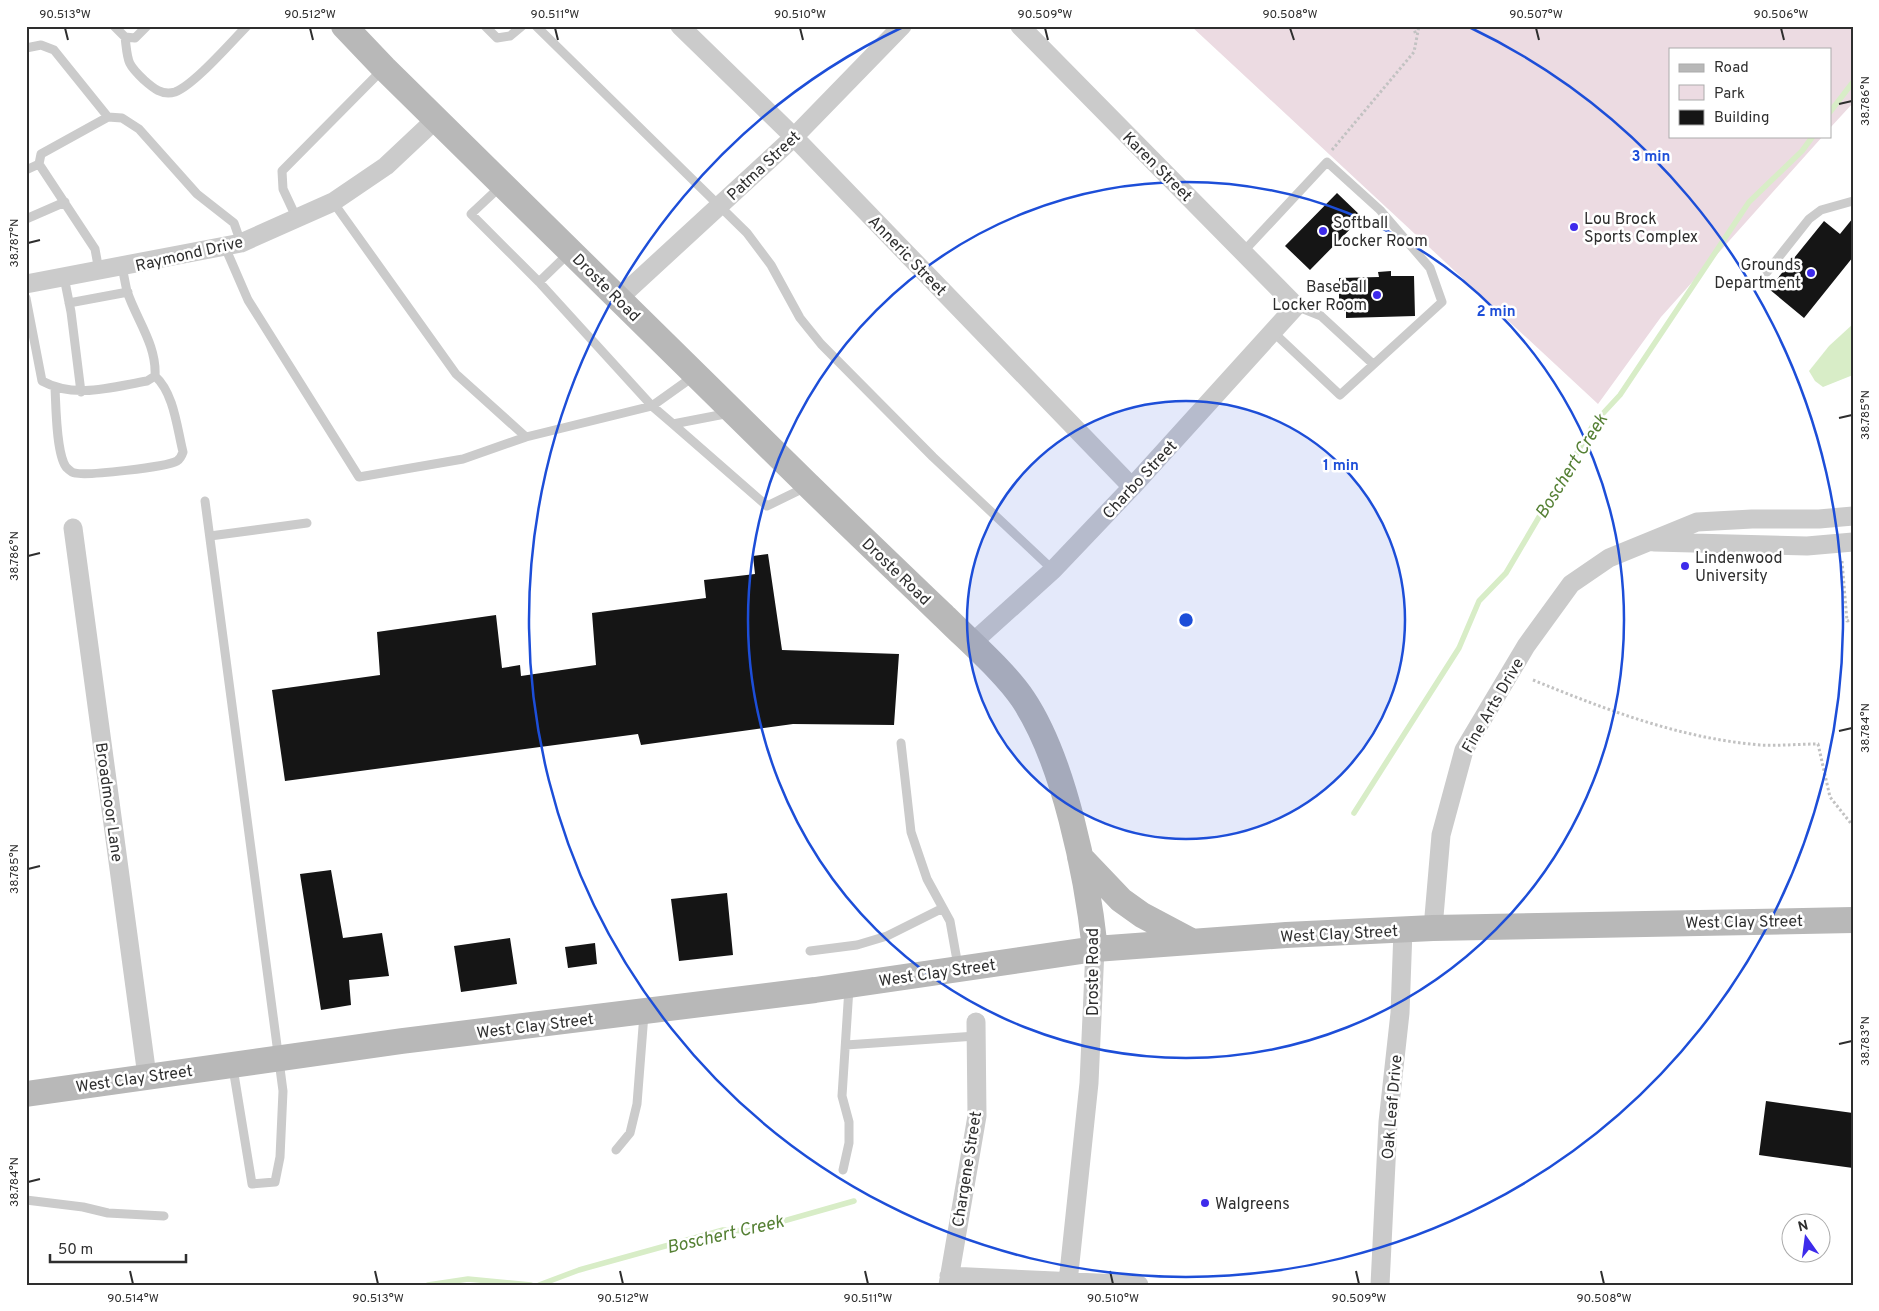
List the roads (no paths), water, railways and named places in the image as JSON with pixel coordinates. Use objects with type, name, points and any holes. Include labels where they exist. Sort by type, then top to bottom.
[{"type":"main road","name":"Droste Road","points":[[344,26],[384,68],[618,299],[697,374],[808,486],[972,644],[1022,697],[1047,740],[1079,856],[1091,915],[1094,949]]},
{"type":"main road","points":[[1079,856],[1121,900],[1142,915],[1191,941]]},
{"type":"main road","name":"West Clay Street","points":[[26,1094],[232,1064],[849,986],[1094,949],[1191,941],[1433,928],[1853,920]]},
{"type":"street","name":"Anneric Street","points":[[680,26],[794,137],[1132,487]]},
{"type":"street","name":"Patma Street","points":[[618,299],[794,137],[902,26]]},
{"type":"street","name":"Karen Street","points":[[1020,26],[1296,306]]},
{"type":"street","name":"Raymond Drive","points":[[26,284],[122,268],[233,245],[298,219],[334,202],[386,166],[436,119]]},
{"type":"street","name":"Charbo Street","points":[[972,644],[1053,570],[1132,487],[1296,306]]},
{"type":"street","name":"Fine Arts Drive","points":[[1433,928],[1441,835],[1464,750],[1526,646],[1571,584],[1609,558],[1697,522],[1752,518],[1819,519],[1853,516]]},
{"type":"street","name":"Broadmoor Lane","points":[[73,528],[147,1076]]},
{"type":"street","name":"Fine Arts Drive","points":[[1648,541],[1807,546],[1853,542]]},
{"type":"street","name":"Oak Leaf Drive","points":[[1380,1285],[1388,1122],[1400,1013],[1403,930]]},
{"type":"street","name":"Droste Road","points":[[1068,1282],[1089,1084],[1094,949]]},
{"type":"street","name":"Chargene Street","points":[[948,1280],[977,1116],[976,1029]]},
{"type":"street","points":[[948,1280],[1127,1284]]},
{"type":"lane","points":[[114,26],[125,37],[129,66],[153,89],[161,93],[175,92],[193,80],[247,26]]},
{"type":"lane","points":[[125,37],[135,38],[147,26]]},
{"type":"lane","points":[[486,26],[497,38],[510,36],[522,26]]},
{"type":"lane","points":[[536,26],[747,234],[764,254],[800,318],[821,344],[933,458],[1053,570]]},
{"type":"lane","points":[[26,48],[41,45],[54,50],[108,117]]},
{"type":"lane","points":[[298,219],[283,189],[282,171],[384,68]]},
{"type":"lane","points":[[99,271],[95,249],[66,202],[39,164],[41,154],[108,117],[122,118],[139,129],[197,194],[234,223],[233,245],[248,300],[359,477],[463,459],[526,437],[652,406],[697,374]]},
{"type":"lane","points":[[1243,252],[1327,162],[1380,210],[1430,268],[1442,302],[1340,395],[1273,332]]},
{"type":"lane","points":[[26,170],[39,164]]},
{"type":"lane","points":[[502,184],[471,214],[539,282],[652,406],[767,506],[808,486]]},
{"type":"lane","points":[[1767,272],[1809,219],[1821,210],[1853,201]]},
{"type":"lane","points":[[26,219],[66,202]]},
{"type":"lane","points":[[334,202],[456,374],[526,437]]},
{"type":"lane","points":[[539,282],[570,251]]},
{"type":"lane","points":[[55,388],[57,426],[62,460],[66,467],[74,473],[96,473],[166,465],[178,460],[183,452],[166,389],[155,376],[156,364],[128,292],[122,268]]},
{"type":"lane","points":[[64,277],[81,392]]},
{"type":"lane","points":[[69,303],[128,292]]},
{"type":"lane","points":[[26,298],[42,381],[55,388],[81,392],[147,381],[155,376]]},
{"type":"lane","points":[[1296,306],[1321,316],[1373,364]]},
{"type":"lane","points":[[673,424],[735,412]]},
{"type":"lane","points":[[205,501],[279,1058],[283,1097],[280,1157],[275,1182],[252,1184],[232,1064]]},
{"type":"lane","points":[[210,536],[307,523]]},
{"type":"lane","points":[[902,743],[912,832],[927,879],[950,920],[958,969]]},
{"type":"lane","points":[[810,951],[857,945],[880,938],[943,908]]},
{"type":"lane","points":[[843,1170],[849,1143],[849,1122],[842,1096],[849,986]]},
{"type":"lane","points":[[616,1150],[630,1133],[637,1104],[644,1011]]},
{"type":"lane","points":[[846,1045],[976,1029]]},
{"type":"lane","points":[[26,1200],[84,1207],[108,1213],[164,1216]]},
{"type":"waterway","name":"Boschert Creek","points":[[1832,109],[1853,82]]},
{"type":"waterway","name":"Boschert Creek","points":[[1354,813],[1459,648],[1479,601],[1506,573],[1595,422],[1620,395],[1749,202],[1802,151],[1812,138]]},
{"type":"waterway","name":"Boschert Creek","points":[[539,1285],[579,1270],[723,1230],[748,1231],[854,1201]]},
{"type":"waterway","name":"Boschert Creek","points":[[428,1285],[468,1279],[531,1285]]},
{"type":"place","name":"Lou Brock Sports Complex","points":[[1574,227]]},
{"type":"place","name":"Softball Locker Room","points":[[1323,231]]},
{"type":"place","name":"Grounds Department","points":[[1811,273]]},
{"type":"place","name":"Baseball Locker Room","points":[[1377,295]]},
{"type":"place","name":"Lindenwood University","points":[[1685,566]]},
{"type":"place","name":"Walgreens","points":[[1205,1203]]}]
